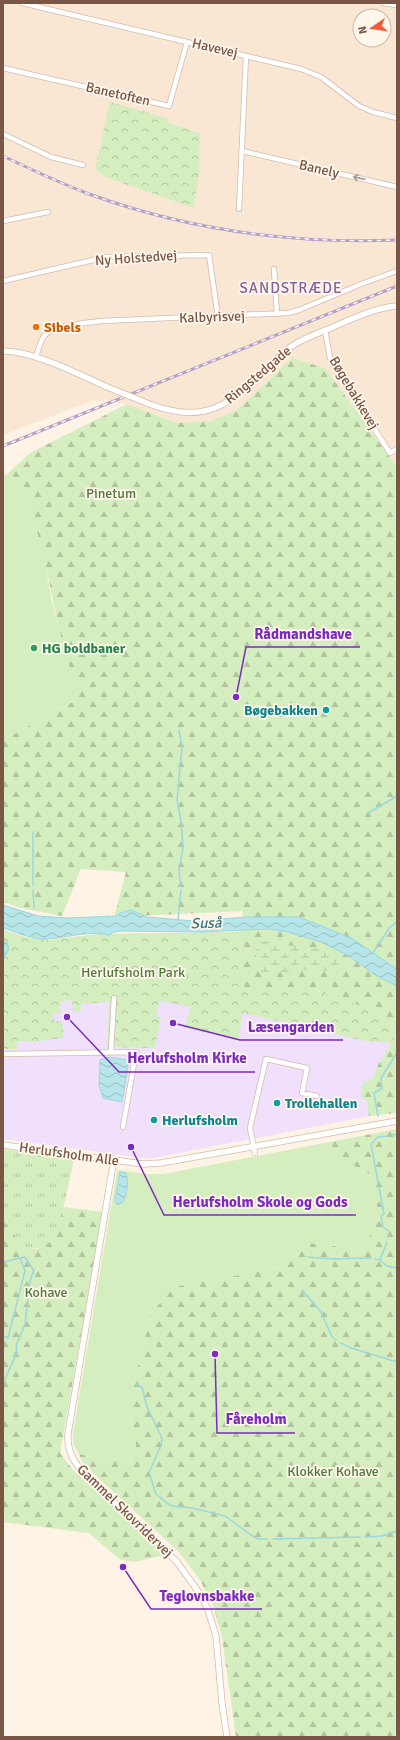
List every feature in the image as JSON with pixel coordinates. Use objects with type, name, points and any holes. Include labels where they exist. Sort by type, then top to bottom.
[{"type":"street","name":"Havevej","points":[[22,3],[307,72],[321,77],[359,106],[373,112],[397,118]]},
{"type":"street","points":[[383,3],[397,5]]},
{"type":"street","name":"Banetoften","points":[[3,68],[169,106],[187,42]]},
{"type":"street","points":[[239,209],[246,56]]},
{"type":"street","points":[[3,134],[51,157],[83,165]]},
{"type":"street","name":"Banely","points":[[242,151],[397,187]]},
{"type":"street","points":[[3,221],[48,212]]},
{"type":"street","name":"Ny Holstedvej","points":[[3,281],[106,257],[209,255],[218,317]]},
{"type":"street","points":[[274,269],[276,314]]},
{"type":"street","name":"Kalbyrisvej","points":[[36,357],[43,337],[49,332],[79,324],[101,321],[276,314],[299,310],[361,284],[397,271]]},
{"type":"street","name":"Ringstedgade","points":[[3,351],[11,351],[36,357],[152,405],[186,413],[205,411],[222,405],[238,395],[293,345],[325,330],[375,310],[397,306]]},
{"type":"street","name":"Bøgebakkevej","points":[[325,330],[330,358],[334,366],[390,453],[397,449]]},
{"type":"street","points":[[111,1052],[114,998]]},
{"type":"street","points":[[3,1054],[136,1052],[123,1127]]},
{"type":"street","points":[[254,1150],[250,1128],[266,1059],[307,1068],[302,1093],[317,1096]]},
{"type":"street","name":"Herlufsholm Alle","points":[[3,1145],[142,1164],[161,1163],[254,1150],[397,1120]]},
{"type":"street","name":"Gammel Skovridervej","points":[[114,1160],[68,1434],[69,1449],[77,1466],[177,1562],[200,1594],[208,1610],[216,1636],[222,1703],[227,1737]]},
{"type":"shaded area","points":[[3,3],[397,3],[397,467],[325,368],[292,358],[237,410],[211,421],[177,423],[127,404],[94,400],[3,435]]},
{"type":"shaded area","points":[[3,930],[25,937],[50,940],[98,934],[240,932],[242,990],[397,1030],[397,1034],[378,1065],[373,1078],[367,1081],[364,1100],[367,1102],[369,1116],[149,1159],[3,1139]]},
{"type":"green space","points":[[110,102],[167,118],[168,123],[200,133],[199,173],[194,208],[105,177],[95,169]]},
{"type":"green space","name":"Pinetum","points":[[292,358],[325,368],[397,467],[397,1030],[375,1011],[315,990],[242,990],[240,932],[243,911],[114,917],[126,872],[81,869],[62,916],[21,908],[3,902],[3,740],[74,701],[44,557],[24,487],[8,473],[30,453],[127,404],[177,423],[211,421],[237,410]]},
{"type":"green space","name":"HG boldbaner","points":[[8,473],[24,487],[44,557],[52,603],[77,693],[74,701],[3,740],[3,476]]},
{"type":"green space","name":"Herlufsholm Park","points":[[3,930],[25,937],[50,940],[98,934],[240,932],[242,990],[315,990],[375,1011],[397,1030],[397,1034],[391,1043],[365,1041],[242,1013],[239,1038],[185,1028],[190,1007],[160,1001],[156,1016],[161,1017],[155,1048],[107,1047],[109,1002],[81,1004],[81,1011],[73,1012],[72,1000],[60,1002],[61,1013],[53,1014],[54,1021],[62,1021],[64,1038],[32,1042],[17,1041],[17,1049],[3,1049]]},
{"type":"green space","points":[[257,940],[285,945],[317,948],[347,965],[338,971],[306,970],[261,973],[256,958]]},
{"type":"green space","points":[[397,1034],[397,1113],[369,1116],[367,1102],[361,1097],[361,1088],[363,1084],[373,1078],[378,1065]]},
{"type":"green space","name":"Klokker Kohave","points":[[397,1129],[397,1737],[236,1737],[222,1637],[213,1606],[200,1580],[179,1552],[83,1464],[79,1454],[131,1461],[136,1445],[128,1407],[151,1313],[174,1287],[277,1268],[311,1243],[365,1250],[373,1176],[314,1145]]},
{"type":"green space","points":[[314,1145],[373,1176],[378,1212],[365,1250],[311,1243],[277,1268],[174,1287],[151,1313],[128,1407],[136,1445],[131,1461],[79,1454],[73,1444],[73,1433],[117,1171],[163,1174]]},
{"type":"green space","points":[[3,1149],[74,1158],[58,1227],[51,1242],[45,1246],[25,1248],[3,1221]]},
{"type":"green space","name":"Kohave","points":[[64,1207],[103,1212],[60,1453],[73,1470],[165,1555],[134,1562],[119,1559],[89,1533],[3,1522],[3,1221],[25,1248],[38,1249],[52,1241]]},
{"type":"water","name":"Suså","points":[[3,905],[38,916],[68,918],[117,916],[120,913],[131,910],[147,917],[193,921],[247,917],[299,917],[351,938],[397,969],[397,986],[375,975],[349,956],[321,942],[285,931],[266,929],[202,932],[121,931],[114,932],[109,935],[93,933],[40,939],[29,937],[3,928]]},
{"type":"water","points":[[3,940],[7,943],[9,949],[3,960]]},
{"type":"water","points":[[108,1057],[129,1060],[122,1102],[103,1098],[99,1085],[100,1060]]},
{"type":"water","points":[[120,1172],[126,1173],[127,1184],[123,1202],[118,1205],[115,1201]]},
{"type":"waterway","points":[[179,730],[182,747],[177,800],[181,821],[183,847],[179,871],[181,886]]},
{"type":"waterway","points":[[368,813],[397,796]]},
{"type":"waterway","points":[[33,832],[33,885]]},
{"type":"waterway","points":[[33,890],[34,908]]},
{"type":"waterway","points":[[178,920],[181,890]]},
{"type":"waterway","points":[[373,953],[390,927],[397,922]]},
{"type":"waterway","points":[[378,1116],[374,1093],[382,1088],[381,1078],[397,1053]]},
{"type":"waterway","points":[[392,1135],[397,1134]]},
{"type":"waterway","points":[[388,1136],[378,1137],[371,1144],[384,1214],[381,1216],[383,1227],[389,1231],[389,1235]]},
{"type":"waterway","points":[[387,1242],[380,1260],[387,1266],[397,1268]]},
{"type":"waterway","points":[[3,1262],[25,1257],[34,1271]]},
{"type":"waterway","points":[[308,1257],[334,1259],[371,1258]]},
{"type":"waterway","points":[[3,1336],[8,1338],[25,1271],[20,1258]]},
{"type":"waterway","points":[[375,1259],[380,1260]]},
{"type":"waterway","points":[[3,1384],[17,1352],[16,1346],[25,1324],[30,1281],[34,1270]]},
{"type":"waterway","points":[[302,1290],[321,1312],[332,1337],[336,1340]]},
{"type":"waterway","points":[[341,1343],[351,1348],[397,1362]]},
{"type":"waterway","points":[[136,1384],[142,1387],[147,1407],[162,1438],[161,1445],[149,1473],[156,1494],[172,1506],[192,1508],[225,1516],[254,1537],[258,1539],[267,1539]]},
{"type":"waterway","points":[[365,1537],[382,1536],[397,1531]]},
{"type":"waterway","points":[[273,1539],[360,1537]]},
{"type":"railway","points":[[3,156],[89,194],[164,217],[241,232],[280,237],[319,240],[397,240]]},
{"type":"railway","points":[[3,446],[397,286]]},
{"type":"place","name":"Sibels","points":[[36,327]]},
{"type":"place","name":"HG boldbaner","points":[[34,648]]},
{"type":"place","name":"Rådmandshave","points":[[236,697]]},
{"type":"place","name":"Bøgebakken","points":[[326,710]]},
{"type":"place","name":"Herlufsholm Kirke","points":[[67,1017]]},
{"type":"place","name":"Læsengarden","points":[[173,1023]]},
{"type":"place","name":"Trollehallen","points":[[277,1103]]},
{"type":"place","name":"Herlufsholm","points":[[154,1120]]},
{"type":"place","name":"Herlufsholm Skole og Gods","points":[[131,1147]]},
{"type":"place","name":"Fåreholm","points":[[215,1354]]},
{"type":"place","name":"Teglovnsbakke","points":[[123,1567]]},
{"type":"district","name":"SANDSTRÆDE","points":[[291,288]]}]
